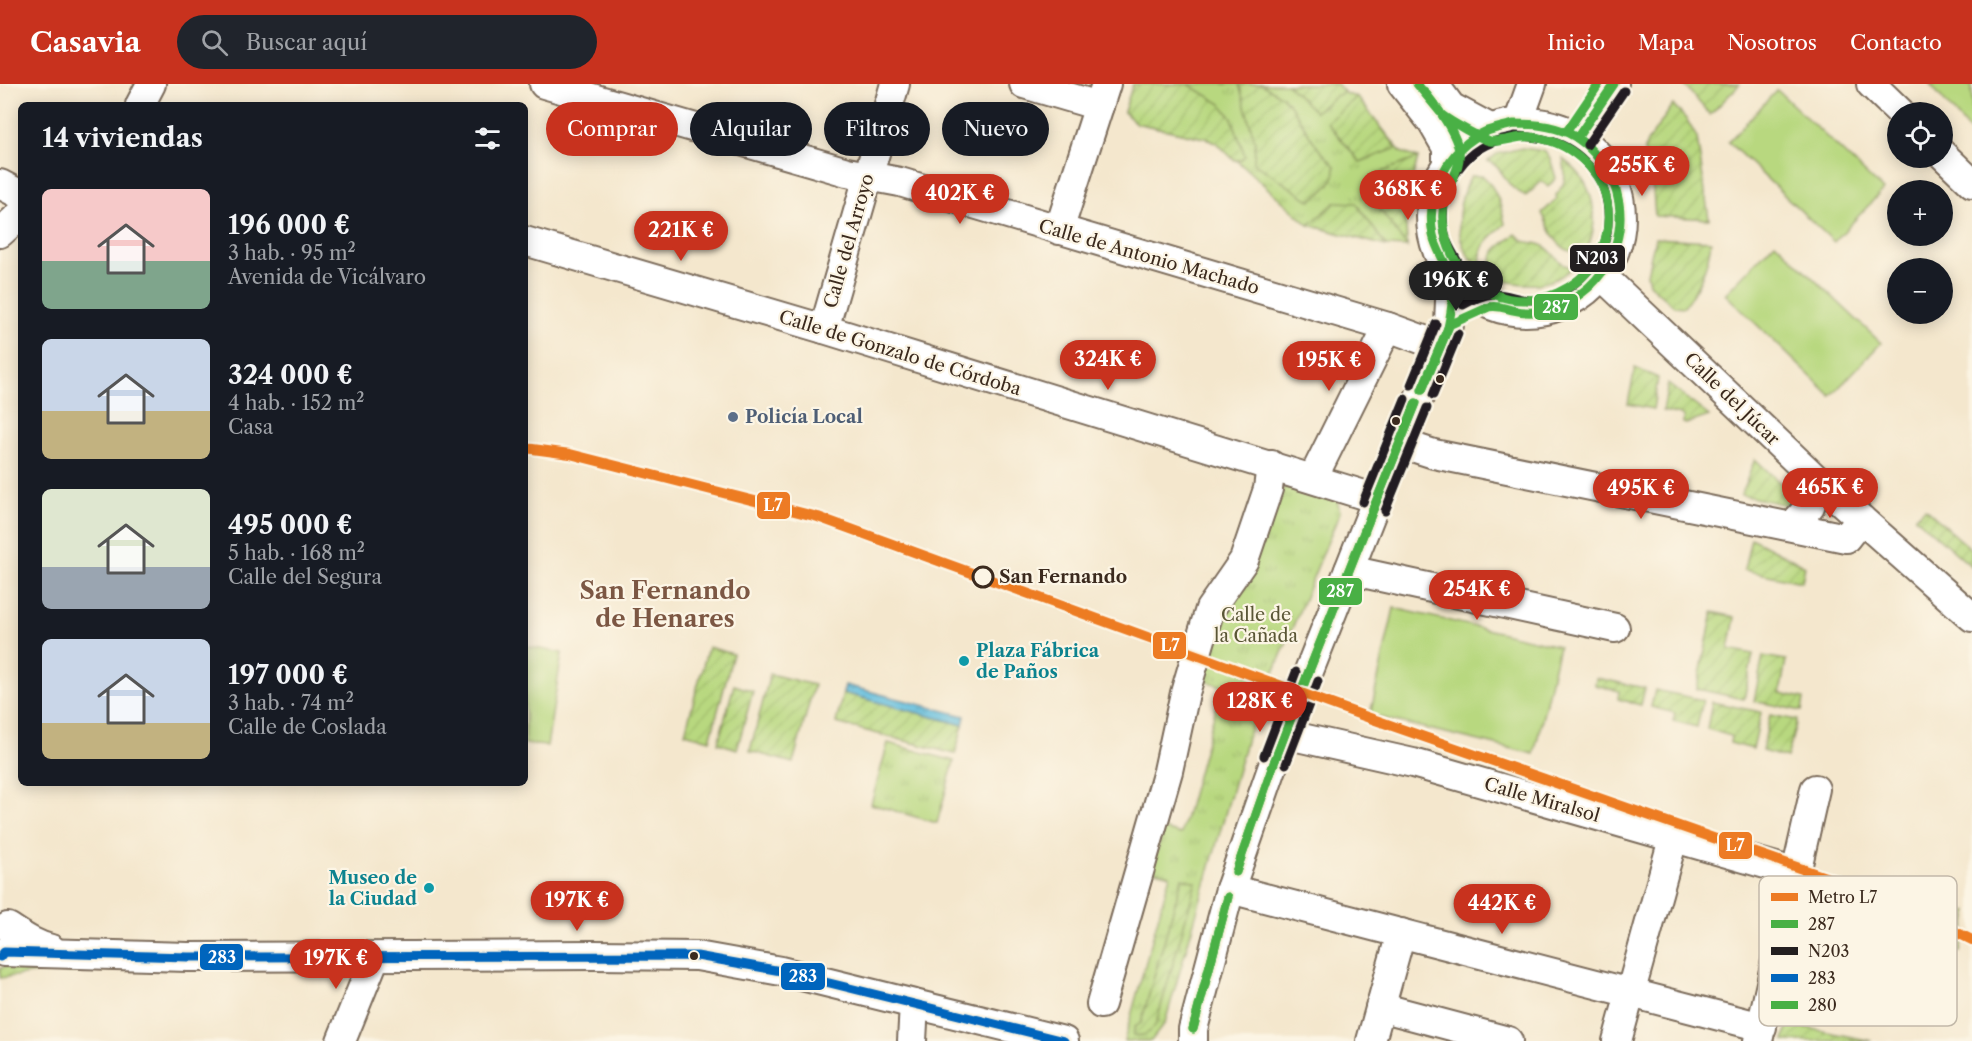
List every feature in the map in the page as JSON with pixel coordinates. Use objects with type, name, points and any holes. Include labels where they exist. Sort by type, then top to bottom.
[{"type":"street","points":[[142,102],[151,84]]},
{"type":"street","name":"Calle de Antonio Machado","points":[[544,84],[847,172],[900,182],[1388,327],[1445,335]]},
{"type":"street","name":"Calle del Arroyo","points":[[824,329],[895,84]]},
{"type":"street","points":[[1024,84],[1102,95],[1059,230]]},
{"type":"street","points":[[1402,84],[1432,122],[1447,148],[1448,164]]},
{"type":"street","points":[[1434,84],[1451,107],[1505,126],[1549,126],[1577,138],[1600,159],[1609,172],[1620,202],[1620,233],[1610,262],[1589,289],[1575,299],[1559,307],[1523,312],[1493,306],[1470,294],[1451,275],[1437,249],[1431,220],[1435,191],[1448,164],[1467,143],[1505,126],[1532,84]]},
{"type":"street","points":[[1577,138],[1614,84]]},
{"type":"street","points":[[1871,84],[1890,102]]},
{"type":"street","points":[[1953,165],[1972,183]]},
{"type":"street","points":[[0,184],[18,193]]},
{"type":"street","points":[[0,233],[18,217]]},
{"type":"street","name":"Calle de Gonzalo de Córdoba","points":[[528,242],[824,329],[1377,499]]},
{"type":"street","points":[[1193,1041],[1193,1029],[1230,889],[1284,734],[1445,335],[1451,275]]},
{"type":"street","name":"Calle del Júcar","points":[[1601,276],[1820,482],[1972,617]]},
{"type":"street","points":[[1445,335],[1493,306]]},
{"type":"street","points":[[1313,478],[1388,327]]},
{"type":"street","points":[[1400,443],[1434,454],[1846,538],[1861,519]]},
{"type":"street","points":[[1101,1004],[1168,771],[1185,693],[1210,609],[1244,560],[1268,489],[1271,465]]},
{"type":"street","points":[[1792,526],[1810,506],[1820,482]]},
{"type":"street","points":[[1349,570],[1615,628]]},
{"type":"street","name":"Calle Miralsol","points":[[1284,734],[1413,763],[1797,873]]},
{"type":"street","points":[[1796,876],[1815,789]]},
{"type":"street","points":[[1617,1041],[1673,839]]},
{"type":"street","points":[[1230,889],[1631,992],[1760,1034]]},
{"type":"street","points":[[1371,1041],[1401,933]]},
{"type":"street","points":[[3,938],[74,954],[188,957],[697,956],[781,971],[1053,1040]]},
{"type":"street","points":[[341,1041],[375,957]]},
{"type":"street","points":[[912,1041],[914,1004]]},
{"type":"street","points":[[1380,1007],[1508,1041]]},
{"type":"green space","points":[[1133,84],[1337,84],[1346,94],[1357,97],[1401,152],[1418,158],[1405,204],[1407,247],[1386,246],[1309,225],[1217,143],[1209,139],[1136,123],[1124,112]]},
{"type":"green space","points":[[1133,84],[1188,84],[1221,104],[1232,118],[1245,156],[1240,160],[1234,160],[1217,143],[1209,139],[1136,123],[1124,112]]},
{"type":"green space","points":[[1239,84],[1261,84],[1282,96],[1318,148],[1335,166],[1331,182],[1311,201],[1254,163],[1255,142]]},
{"type":"green space","points":[[1287,84],[1337,84],[1344,92],[1315,112]]},
{"type":"green space","points":[[1686,84],[1740,84],[1710,115],[1685,86]]},
{"type":"green space","points":[[1930,84],[1972,84],[1972,134],[1953,111],[1953,102],[1945,102]]},
{"type":"green space","points":[[1777,90],[1883,190],[1834,242],[1728,142]]},
{"type":"green space","points":[[1357,97],[1397,148],[1360,162],[1327,122]]},
{"type":"green space","points":[[1673,105],[1687,120],[1697,138],[1709,219],[1655,216],[1653,190],[1644,150],[1647,142]]},
{"type":"green space","points":[[1522,148],[1545,151],[1550,158],[1556,178],[1548,187],[1542,181],[1526,196],[1512,187],[1499,169],[1488,161],[1497,154]]},
{"type":"green space","points":[[1418,158],[1405,204],[1407,247],[1366,190],[1371,176]]},
{"type":"green space","points":[[1563,159],[1580,175],[1590,193],[1594,223],[1585,252],[1576,252],[1562,247],[1542,213],[1557,199],[1556,195],[1564,182]]},
{"type":"green space","points":[[1471,176],[1483,176],[1492,186],[1505,224],[1483,248],[1482,269],[1468,255],[1460,236],[1460,205]]},
{"type":"green space","points":[[1336,202],[1356,203],[1386,246],[1309,225]]},
{"type":"green space","points":[[1516,234],[1525,241],[1546,247],[1562,263],[1572,268],[1555,279],[1537,284],[1498,279],[1492,263],[1494,252]]},
{"type":"green space","points":[[1655,238],[1711,241],[1702,276],[1684,307],[1674,306],[1649,284],[1647,274]]},
{"type":"green space","points":[[1775,242],[1881,343],[1831,396],[1725,294]]},
{"type":"green space","points":[[1635,368],[1658,378],[1653,409],[1628,404]]},
{"type":"green space","points":[[1668,384],[1709,416],[1686,424],[1683,423],[1684,416],[1663,411]]},
{"type":"green space","points":[[1755,459],[1793,495],[1792,503],[1787,505],[1741,495]]},
{"type":"green space","name":"Calle de la Cañada","points":[[1299,485],[1337,499],[1340,512],[1247,738],[1165,1023],[1151,1041],[1124,1041],[1170,875],[1152,870],[1163,829],[1181,834],[1222,686],[1203,680],[1225,609],[1278,495],[1284,488]]},
{"type":"green space","points":[[1925,508],[1972,550],[1972,567],[1915,517]]},
{"type":"green space","points":[[1751,538],[1805,566],[1802,582],[1744,570]]},
{"type":"green space","points":[[1394,608],[1559,646],[1534,754],[1370,715]]},
{"type":"green space","points":[[1713,612],[1735,617],[1729,649],[1753,654],[1744,699],[1697,689]]},
{"type":"green space","points":[[528,647],[562,653],[547,746],[528,744]]},
{"type":"green space","points":[[708,647],[733,654],[710,740],[685,733]]},
{"type":"green space","points":[[1763,656],[1786,660],[1780,693],[1804,698],[1802,711],[1754,701]]},
{"type":"green space","points":[[770,674],[814,685],[793,763],[750,751]]},
{"type":"green space","points":[[1596,678],[1645,688],[1641,705],[1618,699],[1619,691],[1595,685]]},
{"type":"green space","points":[[734,685],[753,691],[737,749],[718,743]]},
{"type":"green space","points":[[1655,690],[1703,700],[1697,727],[1673,721],[1675,713],[1651,707]]},
{"type":"green space","points":[[843,693],[963,725],[955,754],[836,723]]},
{"type":"green space","points":[[1712,702],[1761,712],[1753,749],[1730,743],[1731,736],[1707,729]]},
{"type":"green space","points":[[1770,715],[1797,720],[1787,758],[1762,751]]},
{"type":"green space","points":[[888,743],[954,761],[937,823],[871,804]]},
{"type":"green space","points":[[1182,878],[1196,882],[1156,1024],[1146,1034],[1133,1035],[1135,1027],[1141,1023]]},
{"type":"green space","points":[[1957,910],[1968,912],[1960,952],[1957,951]]},
{"type":"green space","points":[[86,965],[86,972],[45,972],[0,978],[0,969],[5,966]]},
{"type":"green space","points":[[1788,1026],[1798,1026],[1872,1041],[1784,1041]]},
{"type":"water","points":[[845,685],[965,716],[963,725],[843,693]]},
{"type":"metro line","name":"L7","points":[[528,448],[570,454],[818,517],[1364,716],[1822,876]]},
{"type":"metro line","name":"L7","points":[[1957,933],[1972,940]]},
{"type":"transit line","name":"280","points":[[1417,84],[1440,112],[1424,91]]},
{"type":"transit line","name":"280","points":[[1567,131],[1599,84]]},
{"type":"transit line","name":"287","points":[[1577,138],[1614,84]]},
{"type":"transit line","name":"N203","points":[[1587,145],[1624,91]]},
{"type":"transit line","name":"280","points":[[1442,115],[1490,141],[1526,137],[1545,139],[1571,151],[1592,170],[1600,182],[1608,209],[1606,237],[1596,261],[1579,280],[1558,293],[1534,299],[1509,299],[1484,289],[1463,271],[1447,243],[1443,222],[1445,200],[1459,156],[1454,136],[1442,115]]},
{"type":"transit line","name":"287","points":[[1514,124],[1561,130],[1578,139],[1595,154],[1613,182],[1619,203],[1620,223],[1616,244],[1608,263],[1596,280],[1580,294],[1561,305],[1537,312],[1489,307],[1449,325],[1448,328],[1452,286],[1433,235],[1431,219],[1436,189],[1442,174],[1461,149],[1487,131],[1514,124]]},
{"type":"transit line","name":"N203","points":[[1515,136],[1540,138],[1562,145],[1589,165],[1601,182],[1607,204],[1608,226],[1604,246],[1581,278],[1559,293],[1534,300],[1493,294],[1485,295],[1463,305],[1462,272],[1446,238],[1444,224],[1446,195],[1459,169],[1468,158],[1493,142],[1515,136]]},
{"type":"transit line","name":"N203","points":[[1411,385],[1436,324]]},
{"type":"transit line","name":"287","points":[[1422,390],[1448,328]]},
{"type":"transit line","name":"287","points":[[1422,390],[1448,328]]},
{"type":"transit line","name":"N203","points":[[1433,395],[1458,334]]},
{"type":"transit line","name":"N203","points":[[1363,502],[1405,399]]},
{"type":"transit line","name":"287","points":[[1374,507],[1416,403]]},
{"type":"transit line","name":"287","points":[[1374,507],[1416,403]]},
{"type":"transit line","name":"N203","points":[[1385,511],[1427,408]]},
{"type":"transit line","name":"287","points":[[1307,676],[1374,507]]},
{"type":"transit line","name":"287","points":[[1307,676],[1374,507]]},
{"type":"transit line","name":"N203","points":[[1264,756],[1296,672]]},
{"type":"transit line","name":"287","points":[[1275,760],[1307,676]]},
{"type":"transit line","name":"287","points":[[1275,760],[1307,676]]},
{"type":"transit line","name":"N203","points":[[1286,764],[1318,681]]},
{"type":"transit line","name":"287","points":[[1236,872],[1275,760]]},
{"type":"transit line","name":"287","points":[[1236,872],[1275,760]]},
{"type":"transit line","name":"287","points":[[1193,1029],[1228,897]]},
{"type":"transit line","name":"287","points":[[1193,1029],[1228,897]]},
{"type":"transit line","name":"283","points":[[0,957],[4,952],[188,957],[697,956],[781,971],[1064,1041]]},
{"type":"place","name":"Policía Local","points":[[733,417]]},
{"type":"place","name":"San Fernando","points":[[983,577]]},
{"type":"place","name":"Plaza Fábrica de Paños","points":[[964,661]]},
{"type":"place","name":"Museo de la Ciudad","points":[[429,888]]},
{"type":"district","name":"San Fernando de Henares","points":[[665,605]]}]
